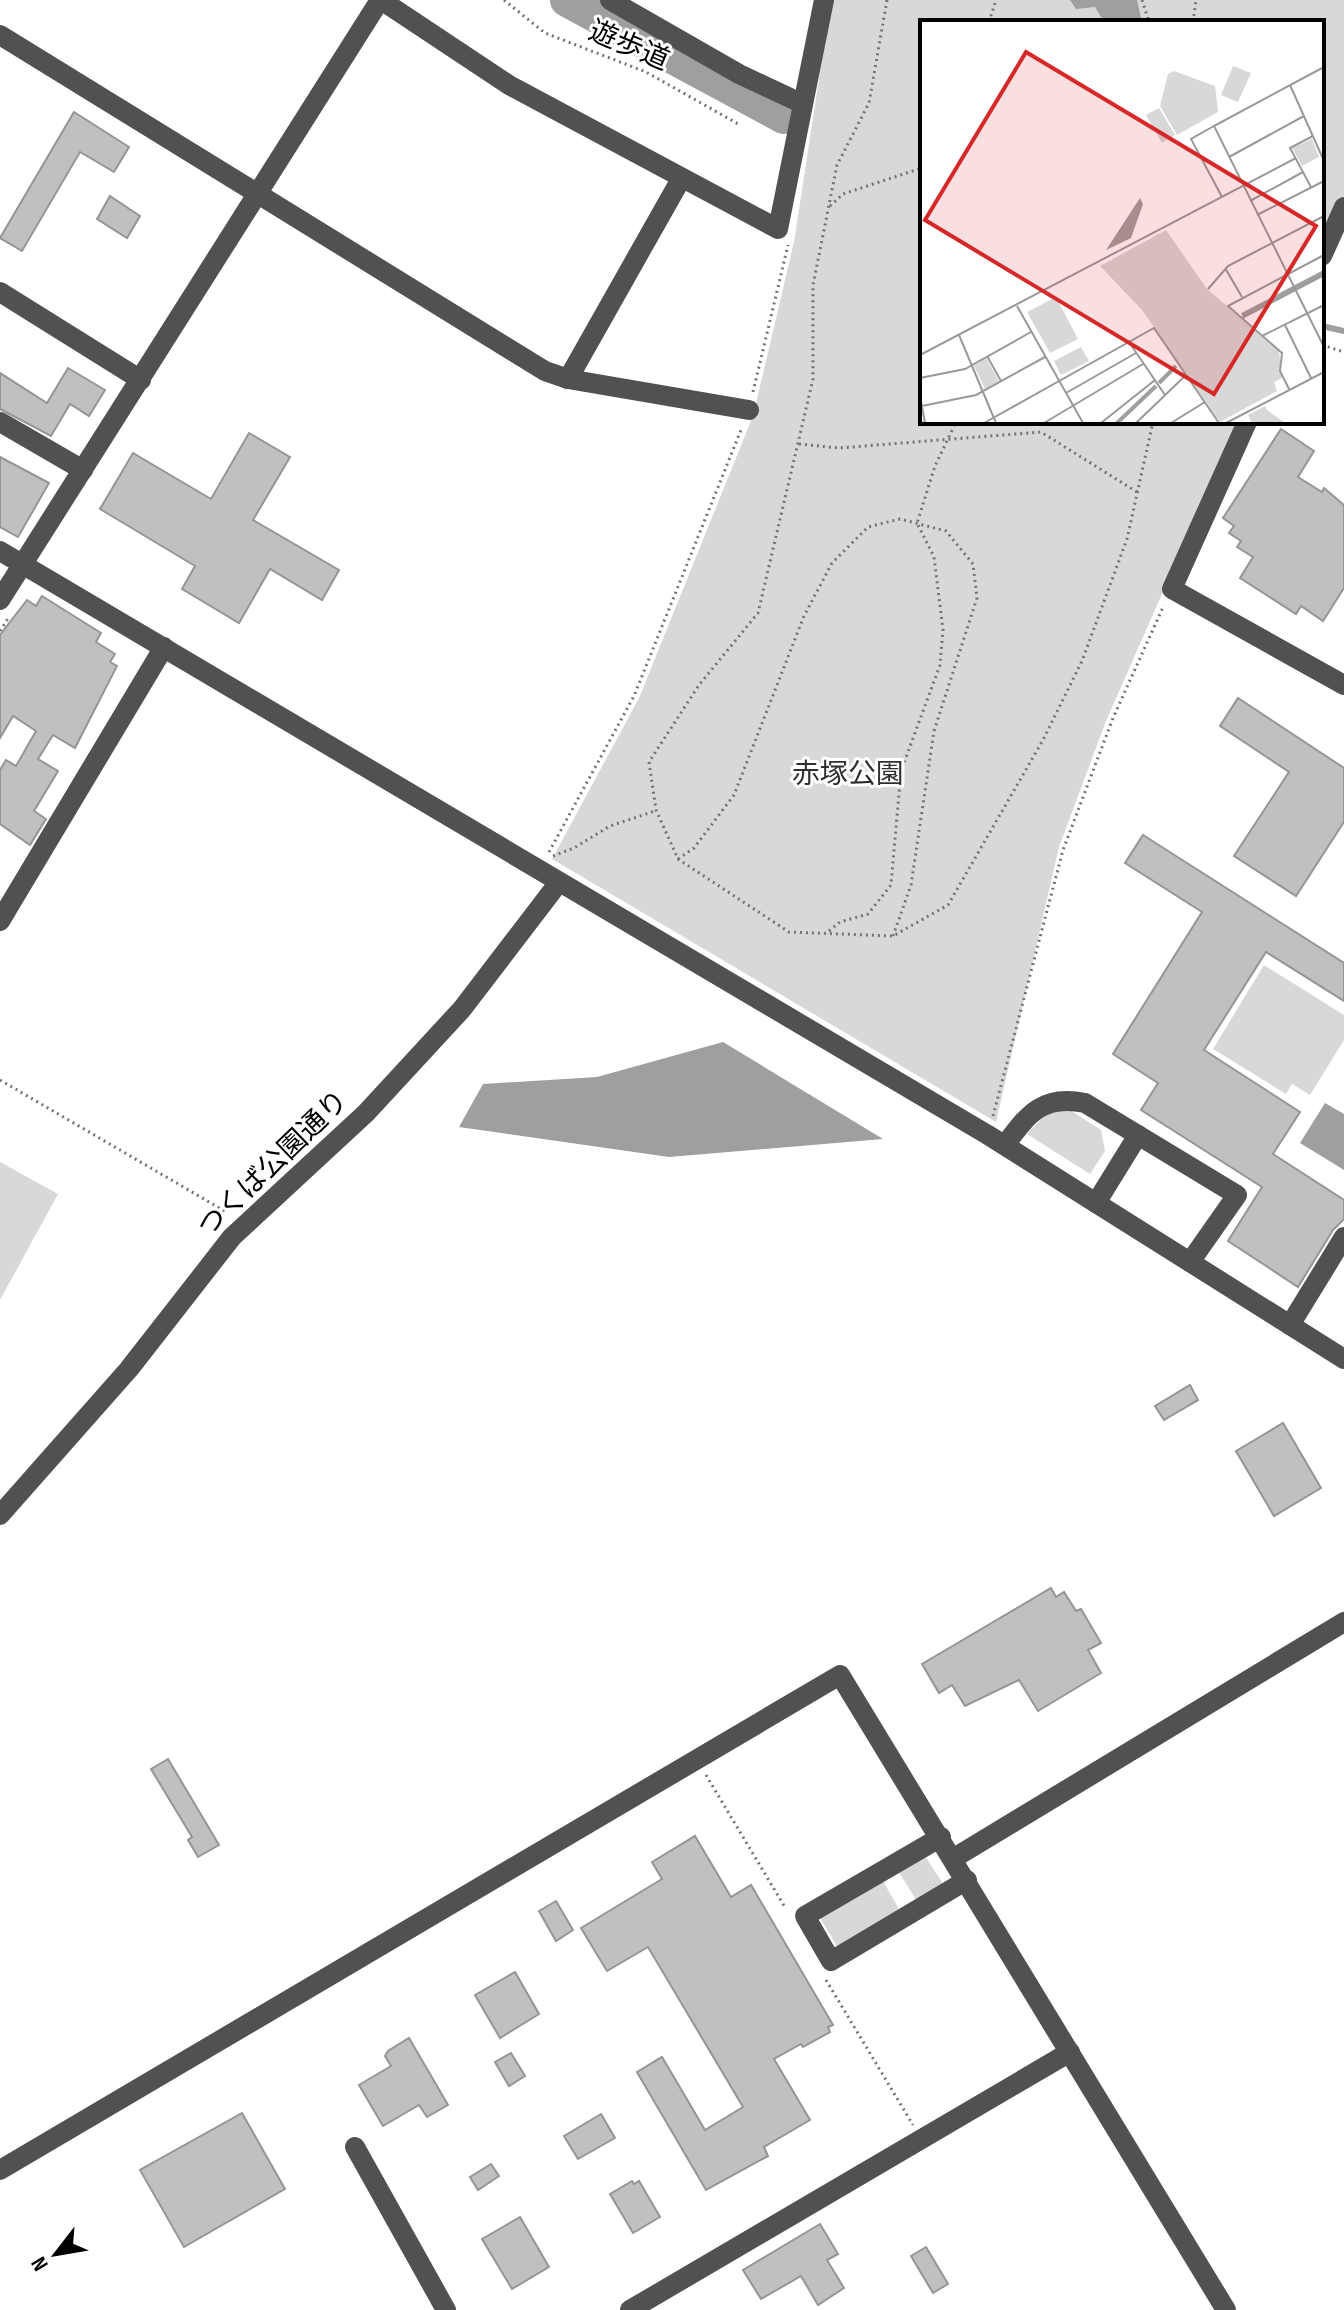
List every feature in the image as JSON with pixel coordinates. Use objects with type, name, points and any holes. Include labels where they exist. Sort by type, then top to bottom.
[{"type":"street","points":[[0,600],[141,380],[255,193],[381,0],[509,85],[778,229],[824,0]]},
{"type":"street","points":[[610,0],[739,74],[803,104]]},
{"type":"street","points":[[0,35],[545,371],[568,379],[749,410]]},
{"type":"street","points":[[568,379],[681,179]]},
{"type":"street","points":[[1324,253],[1339,233],[1344,207]]},
{"type":"street","points":[[0,292],[141,380]]},
{"type":"street","points":[[0,422],[83,470]]},
{"type":"street","points":[[1246,424],[1172,589],[1344,685]]},
{"type":"street","points":[[0,551],[1005,1145],[1344,1359]]},
{"type":"street","points":[[0,921],[164,647]]},
{"type":"street","name":"つくば公園通り","points":[[0,1515],[129,1369],[232,1237],[366,1113],[462,1009],[553,890]]},
{"type":"street","points":[[1005,1145],[1032,1113],[1046,1103],[1066,1099],[1085,1103],[1237,1195],[1190,1262]]},
{"type":"street","points":[[1096,1203],[1138,1135]]},
{"type":"street","points":[[1290,1325],[1344,1237]]},
{"type":"street","points":[[954,1858],[1344,1622]]},
{"type":"street","points":[[0,2170],[840,1675],[1226,2310]]},
{"type":"street","points":[[941,1837],[805,1916],[831,1961],[967,1880]]},
{"type":"street","points":[[630,2310],[1070,2052]]},
{"type":"street","points":[[355,2147],[446,2310]]},
{"type":"path","name":"遊歩道","points":[[504,0],[545,33],[646,72],[740,125]]},
{"type":"path","points":[[887,0],[869,103],[837,165],[813,285],[813,379],[758,613],[699,685],[649,762],[656,810],[678,859],[789,932],[893,936],[948,905],[1043,740],[1092,634],[1127,539],[1153,424]]},
{"type":"path","points":[[990,20],[996,0]]},
{"type":"path","points":[[1142,0],[1148,20]]},
{"type":"path","points":[[1193,20],[1196,0]]},
{"type":"path","points":[[828,208],[843,194],[920,169]]},
{"type":"path","points":[[656,810],[610,826],[574,848],[546,859],[634,696],[749,410],[788,245]]},
{"type":"path","points":[[1324,346],[1344,352]]},
{"type":"path","points":[[826,933],[840,922],[868,914],[891,885],[901,771],[940,665],[943,630],[934,557],[917,523],[935,466],[955,424]]},
{"type":"path","points":[[799,444],[839,448],[1041,432],[1137,492]]},
{"type":"path","points":[[678,859],[694,848],[734,795],[804,616],[832,563],[868,527],[900,519],[946,531],[973,564],[977,598],[934,731],[911,885],[893,936]]},
{"type":"path","points":[[991,1124],[1063,850],[1113,718],[1172,589]]},
{"type":"path","points":[[0,1080],[235,1217],[232,1237]]},
{"type":"path","points":[[697,1759],[790,1916]]},
{"type":"path","points":[[820,1970],[921,2139]]},
{"type":"green space","name":"赤塚公園","points":[[831,0],[1344,0],[1344,207],[1324,248],[1324,20],[920,20],[920,424],[1237,424],[1106,721],[1059,847],[996,1122],[552,859],[639,698],[753,416],[794,242]]},
{"type":"green space","points":[[1264,965],[1344,1015],[1344,1040],[1310,1095],[1292,1084],[1286,1094],[1213,1049]]},
{"type":"green space","points":[[1067,1108],[1101,1130],[1105,1151],[1090,1174],[1027,1134],[1051,1109]]},
{"type":"green space","points":[[0,1162],[58,1194],[0,1300]]},
{"type":"green space","points":[[925,1856],[943,1884],[916,1900],[899,1872]]},
{"type":"green space","points":[[883,1881],[899,1909],[837,1946],[820,1918]]},
{"type":"shaded area","points":[[1070,0],[1137,0],[1142,20],[1103,20],[1095,7],[1076,9]]},
{"type":"shaded area","points":[[723,1042],[883,1139],[669,1157],[459,1127],[483,1084],[597,1077]]},
{"type":"shaded area","points":[[1325,1103],[1344,1114],[1344,1170],[1300,1143]]},
{"type":"building","points":[[74,112],[129,147],[114,172],[80,152],[22,251],[0,238]]},
{"type":"building","points":[[110,196],[140,216],[127,238],[97,219]]},
{"type":"building","points":[[68,368],[105,390],[89,416],[70,404],[51,436],[0,409],[0,373],[47,403]]},
{"type":"building","points":[[1281,429],[1314,451],[1298,477],[1322,492],[1324,488],[1344,505],[1344,588],[1323,621],[1301,606],[1296,614],[1240,578],[1253,557],[1237,547],[1241,541],[1229,533],[1234,526],[1223,518]]},
{"type":"building","points":[[249,433],[290,457],[253,520],[339,570],[322,600],[270,569],[239,623],[182,589],[195,566],[100,509],[133,453],[211,499]]},
{"type":"building","points":[[0,457],[49,483],[18,537],[0,527]]},
{"type":"building","points":[[42,596],[101,633],[96,642],[115,654],[110,662],[117,666],[75,748],[53,735],[38,759],[58,771],[34,811],[46,819],[30,845],[0,824],[0,770],[6,760],[16,766],[36,731],[13,716],[0,738],[0,635],[27,600],[36,606]]},
{"type":"building","points":[[1238,698],[1344,768],[1344,822],[1296,896],[1234,856],[1289,772],[1220,726]]},
{"type":"building","points":[[1143,835],[1344,963],[1344,1001],[1266,952],[1204,1050],[1300,1112],[1273,1154],[1344,1200],[1344,1219],[1333,1230],[1298,1287],[1228,1241],[1262,1187],[1141,1110],[1158,1083],[1113,1054],[1202,912],[1125,863]]},
{"type":"building","points":[[1190,1385],[1198,1400],[1164,1420],[1155,1406]]},
{"type":"building","points":[[1283,1423],[1321,1488],[1274,1516],[1236,1451]]},
{"type":"building","points":[[1051,1588],[1056,1597],[1064,1592],[1076,1611],[1081,1609],[1101,1643],[1088,1650],[1101,1673],[1038,1711],[1019,1680],[965,1706],[952,1685],[939,1693],[922,1664]]},
{"type":"building","points":[[168,1759],[219,1845],[198,1857],[188,1840],[192,1837],[151,1769]]},
{"type":"building","points":[[695,1836],[731,1897],[751,1885],[833,2025],[828,2027],[830,2032],[774,2059],[810,2120],[764,2147],[768,2156],[706,2190],[637,2072],[662,2057],[705,2130],[743,2107],[648,1947],[607,1971],[581,1928],[662,1879],[652,1862]]},
{"type":"building","points":[[556,1901],[573,1930],[556,1941],[539,1911]]},
{"type":"building","points":[[515,1972],[539,2014],[500,2038],[475,1995]]},
{"type":"building","points":[[409,2038],[448,2105],[427,2117],[419,2105],[383,2126],[359,2085],[391,2066],[385,2056],[388,2051]]},
{"type":"building","points":[[511,2053],[525,2076],[509,2086],[495,2062]]},
{"type":"building","points":[[242,2113],[285,2189],[184,2247],[140,2170]]},
{"type":"building","points":[[601,2114],[615,2138],[578,2159],[564,2136]]},
{"type":"building","points":[[491,2164],[499,2176],[478,2190],[470,2177]]},
{"type":"building","points":[[632,2181],[634,2184],[639,2181],[660,2217],[633,2233],[610,2194]]},
{"type":"building","points":[[520,2217],[549,2267],[512,2289],[482,2239]]},
{"type":"building","points":[[820,2224],[838,2254],[827,2260],[844,2288],[818,2305],[801,2276],[761,2299],[743,2270]]},
{"type":"building","points":[[926,2247],[948,2284],[933,2293],[911,2256]]},
{"type":"waterway","points":[[567,0],[784,117]]},
{"type":"waterway","points":[[1324,326],[1344,331]]}]
